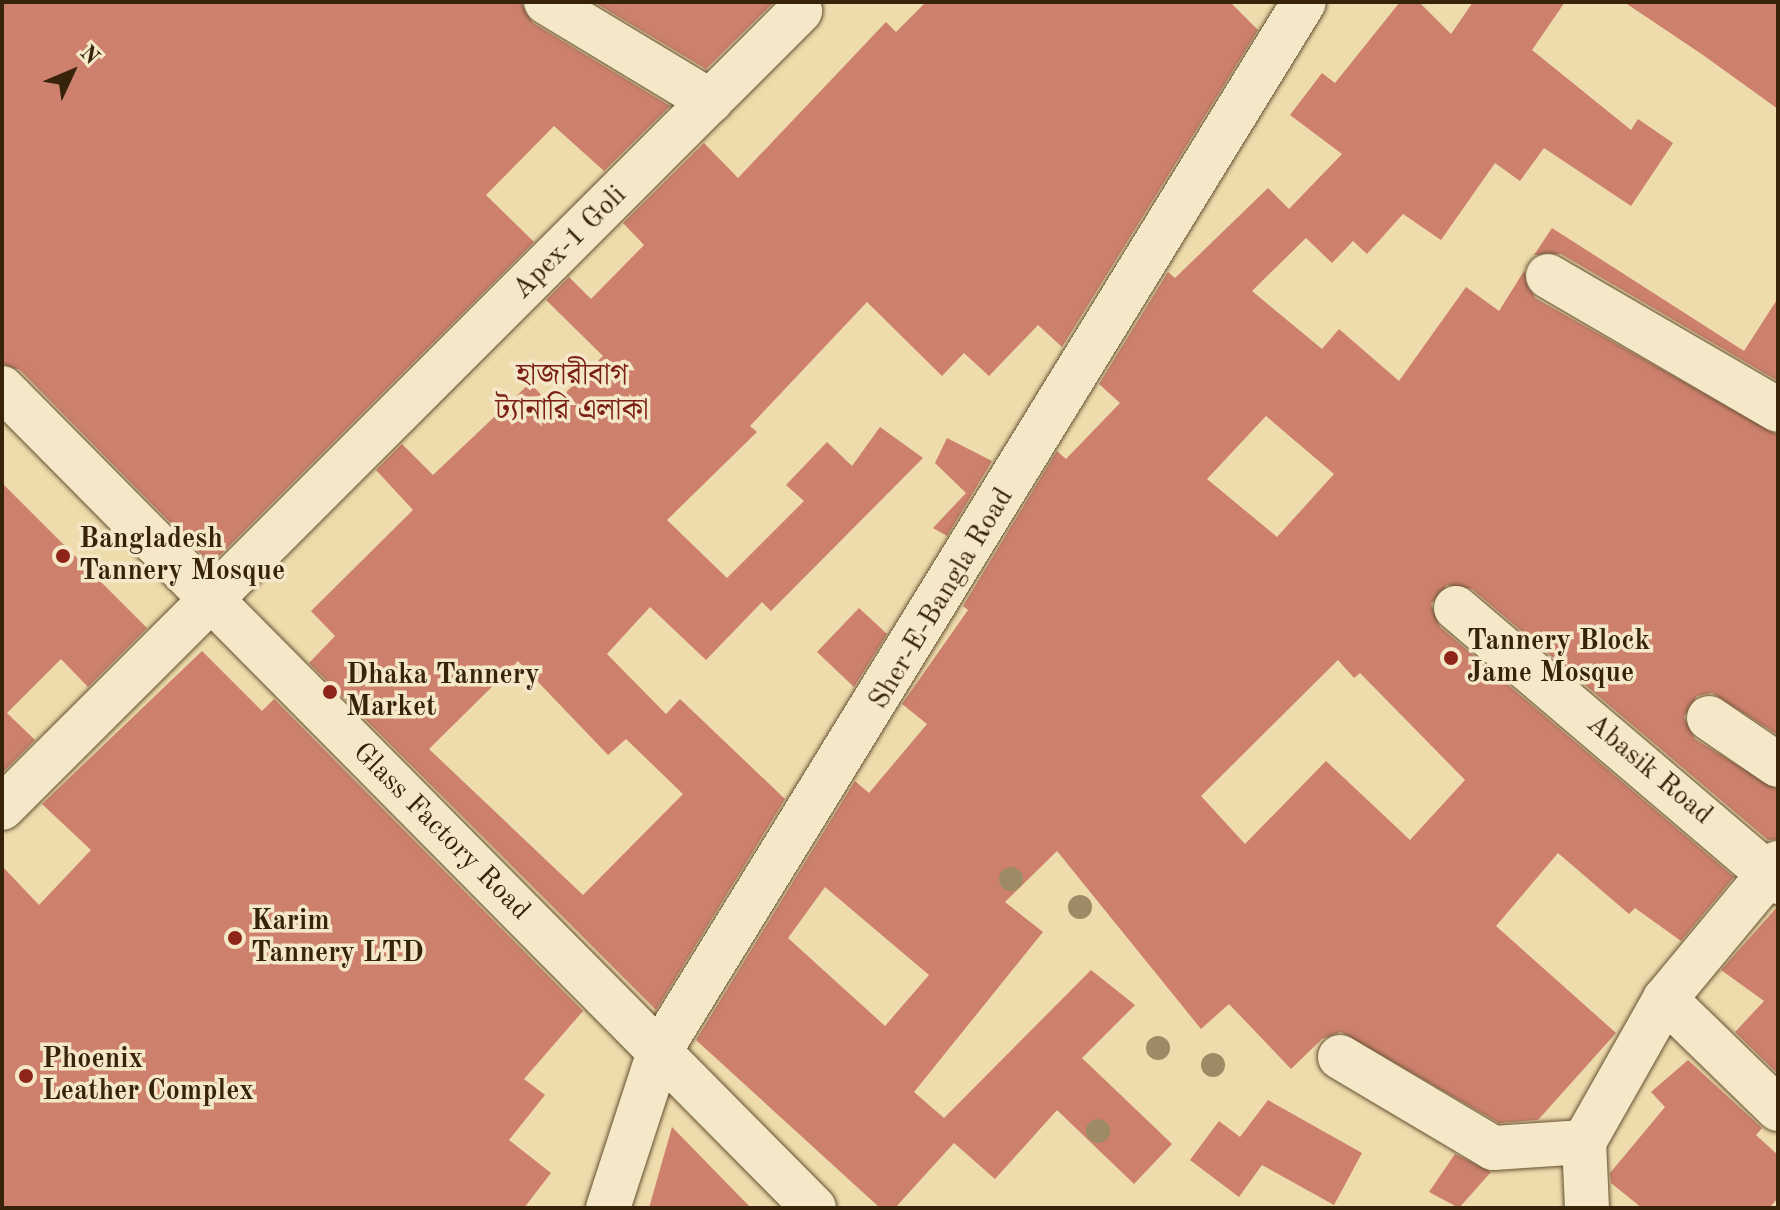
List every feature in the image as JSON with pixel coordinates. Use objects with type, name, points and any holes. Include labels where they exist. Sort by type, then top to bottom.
[{"type":"street","points":[[546,2],[710,101]]},
{"type":"street","name":"Sher-E-Bangla Road","points":[[608,1208],[659,1052],[1304,2]]},
{"type":"street","name":"Apex-1 Goli","points":[[2,808],[430,384],[800,11]]},
{"type":"street","points":[[1548,276],[1778,410]]},
{"type":"street","name":"Glass Factory Road","points":[[2,388],[814,1208]]},
{"type":"street","name":"Abasik Road","points":[[1456,608],[1775,872]]},
{"type":"street","points":[[1709,718],[1778,765]]},
{"type":"street","points":[[1587,1208],[1584,1142],[1665,999],[1775,872]]},
{"type":"street","points":[[1665,999],[1778,1109]]},
{"type":"street","points":[[1340,1057],[1493,1148],[1584,1142]]},
{"type":"building","points":[[2,2],[521,2],[533,23],[670,106],[604,171],[554,126],[486,195],[534,242],[211,564],[20,370],[2,364]]},
{"type":"building","points":[[594,2],[774,2],[706,69]]},
{"type":"building","points":[[926,2],[1230,2],[1258,30],[1062,347],[1038,325],[989,376],[964,353],[942,376],[867,302],[750,426],[757,432],[667,520],[727,578],[804,501],[786,485],[827,442],[852,466],[880,427],[923,458],[771,611],[762,602],[706,660],[650,607],[607,654],[666,714],[680,699],[785,799],[656,1010],[309,663],[335,636],[311,611],[413,510],[376,470],[402,444],[433,475],[530,383],[552,406],[603,356],[546,300],[569,277],[591,299],[644,245],[623,223],[704,143],[738,178],[886,22],[896,32]],"holes":[[[518,661],[608,755],[626,739],[683,794],[583,895],[429,749]]]},
{"type":"building","points":[[1400,2],[1419,2],[1451,34],[1473,2],[1565,2],[1532,50],[1631,130],[1638,119],[1673,143],[1631,206],[1544,148],[1520,181],[1495,163],[1441,240],[1403,214],[1367,254],[1353,241],[1332,263],[1306,238],[1252,291],[1322,349],[1339,329],[1399,381],[1466,287],[1499,311],[1524,271],[1535,298],[1778,435],[1778,735],[1712,693],[1697,696],[1684,717],[1695,739],[1778,790],[1778,839],[1768,840],[1472,589],[1447,585],[1431,604],[1440,627],[1734,877],[1681,941],[1635,908],[1629,914],[1558,853],[1496,926],[1616,1033],[1538,1120],[1499,1123],[1341,1032],[1322,1039],[1291,1069],[1229,1004],[1201,1029],[1057,851],[1005,902],[1043,932],[914,1092],[944,1118],[1091,970],[1135,1005],[1082,1058],[1172,1144],[1134,1184],[1057,1110],[995,1179],[954,1143],[895,1208],[880,1208],[696,1040],[855,781],[869,793],[927,724],[902,704],[968,610],[963,606],[1057,451],[1066,459],[1120,403],[1099,384],[1168,272],[1175,278],[1268,188],[1289,209],[1342,154],[1290,115],[1322,73],[1335,83]],"holes":[[[1266,416],[1334,474],[1277,537],[1207,479]],[[1338,660],[1354,678],[1360,673],[1465,780],[1410,840],[1326,761],[1245,844],[1201,796]],[[825,887],[929,975],[885,1026],[788,938]]]},
{"type":"building","points":[[1624,2],[1778,2],[1778,109],[1703,55]]},
{"type":"building","points":[[1552,228],[1744,351],[1778,298],[1778,381],[1561,254],[1534,255]]},
{"type":"building","points":[[947,438],[992,461],[947,536],[933,528],[966,493],[935,463]]},
{"type":"building","points":[[2,483],[147,628],[88,687],[61,659],[7,713],[35,740],[2,773]]},
{"type":"building","points":[[859,608],[887,634],[854,687],[817,652]]},
{"type":"building","points":[[202,651],[262,711],[274,699],[583,1011],[524,1079],[545,1095],[509,1140],[551,1173],[524,1208],[2,1208],[2,866],[39,905],[91,850],[42,804]]},
{"type":"building","points":[[1778,906],[1778,1074],[1735,1032],[1764,1001],[1721,970]]},
{"type":"building","points":[[1688,1060],[1762,1128],[1756,1135],[1778,1155],[1778,1198],[1769,1208],[1642,1208],[1611,1183],[1610,1173],[1665,1107],[1651,1092]]},
{"type":"building","points":[[1268,1100],[1362,1153],[1334,1205],[1262,1165],[1239,1197],[1190,1160],[1219,1121],[1240,1137]]},
{"type":"building","points":[[672,1127],[751,1208],[649,1208]]},
{"type":"building","points":[[1455,1154],[1491,1172],[1459,1208],[1429,1192]]},
{"type":"place","name":"Bangladesh Tannery Mosque","points":[[63,556]]},
{"type":"place","name":"Tannery Block Jame Mosque","points":[[1451,658]]},
{"type":"place","name":"Dhaka Tannery Market","points":[[330,692]]},
{"type":"place","name":"Karim Tannery LTD","points":[[235,938]]},
{"type":"place","name":"Phoenix Leather Complex","points":[[26,1076]]},
{"type":"district","name":"হাজারীবাগ ট্যানারি এলাকা","points":[[572,393]]}]
